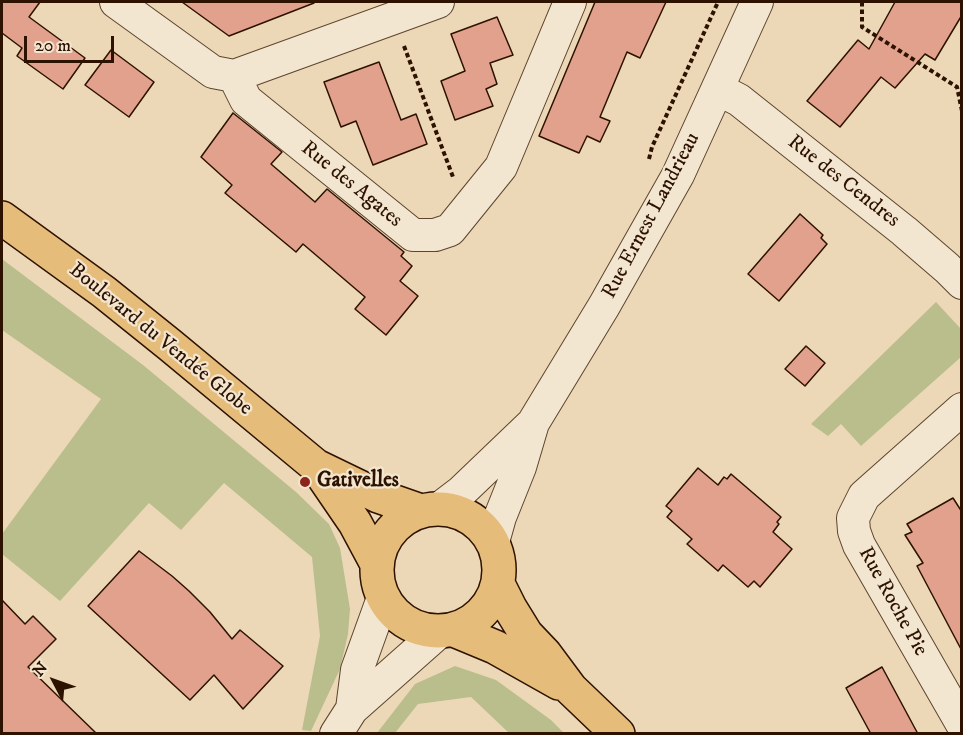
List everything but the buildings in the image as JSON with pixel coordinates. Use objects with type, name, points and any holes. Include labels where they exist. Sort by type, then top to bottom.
[{"type":"main road","name":"Boulevard du Vendée Globe","points":[[2,218],[104,292],[316,466],[386,500],[431,510]]},
{"type":"main road","name":"Boulevard du Vendée Globe","points":[[316,466],[356,523],[376,564]]},
{"type":"main road","points":[[446,631],[474,621],[490,604],[498,584],[500,562],[493,542],[480,525],[461,513],[431,510],[405,519],[391,531],[381,546],[376,564],[377,582],[383,598],[397,617],[416,628],[446,631],[495,647],[571,689]]},
{"type":"main road","points":[[498,584],[522,627],[571,689],[618,734]]},
{"type":"street","points":[[116,2],[213,72],[234,76],[438,2]]},
{"type":"street","name":"Rue des Agates","points":[[234,76],[246,100],[413,235],[435,235],[450,230],[501,167],[570,2]]},
{"type":"street","name":"Rue Ernest Landrieau","points":[[493,542],[533,423],[604,306],[678,175],[757,2]]},
{"type":"street","name":"Rue des Cendres","points":[[718,89],[738,100],[904,231],[954,275]]},
{"type":"street","name":"Rue Roche Pie","points":[[962,409],[864,495],[853,518],[854,531],[859,545],[962,724]]},
{"type":"street","name":"Rue Ernest Landrieau","points":[[431,510],[461,492],[533,423]]},
{"type":"street","points":[[344,721],[357,669],[383,598]]},
{"type":"street","points":[[344,721],[389,675],[446,631]]},
{"type":"path","points":[[862,2],[862,27],[957,87],[962,111]]},
{"type":"path","points":[[393,18],[466,211]]},
{"type":"green space","points":[[2,259],[143,365],[296,492],[329,524],[340,548],[350,609],[348,634],[340,669],[311,731],[302,730],[320,636],[312,557],[224,483],[181,530],[149,503],[60,601],[2,554],[2,534],[101,399],[2,330]]},
{"type":"green space","points":[[936,302],[961,329],[961,357],[861,446],[841,424],[828,436],[811,424]]},
{"type":"green space","points":[[455,666],[496,680],[551,720],[564,733],[509,733],[471,697],[418,704],[395,733],[377,733],[415,684]]},
{"type":"place","name":"Gativelles","points":[[305,482]]}]
